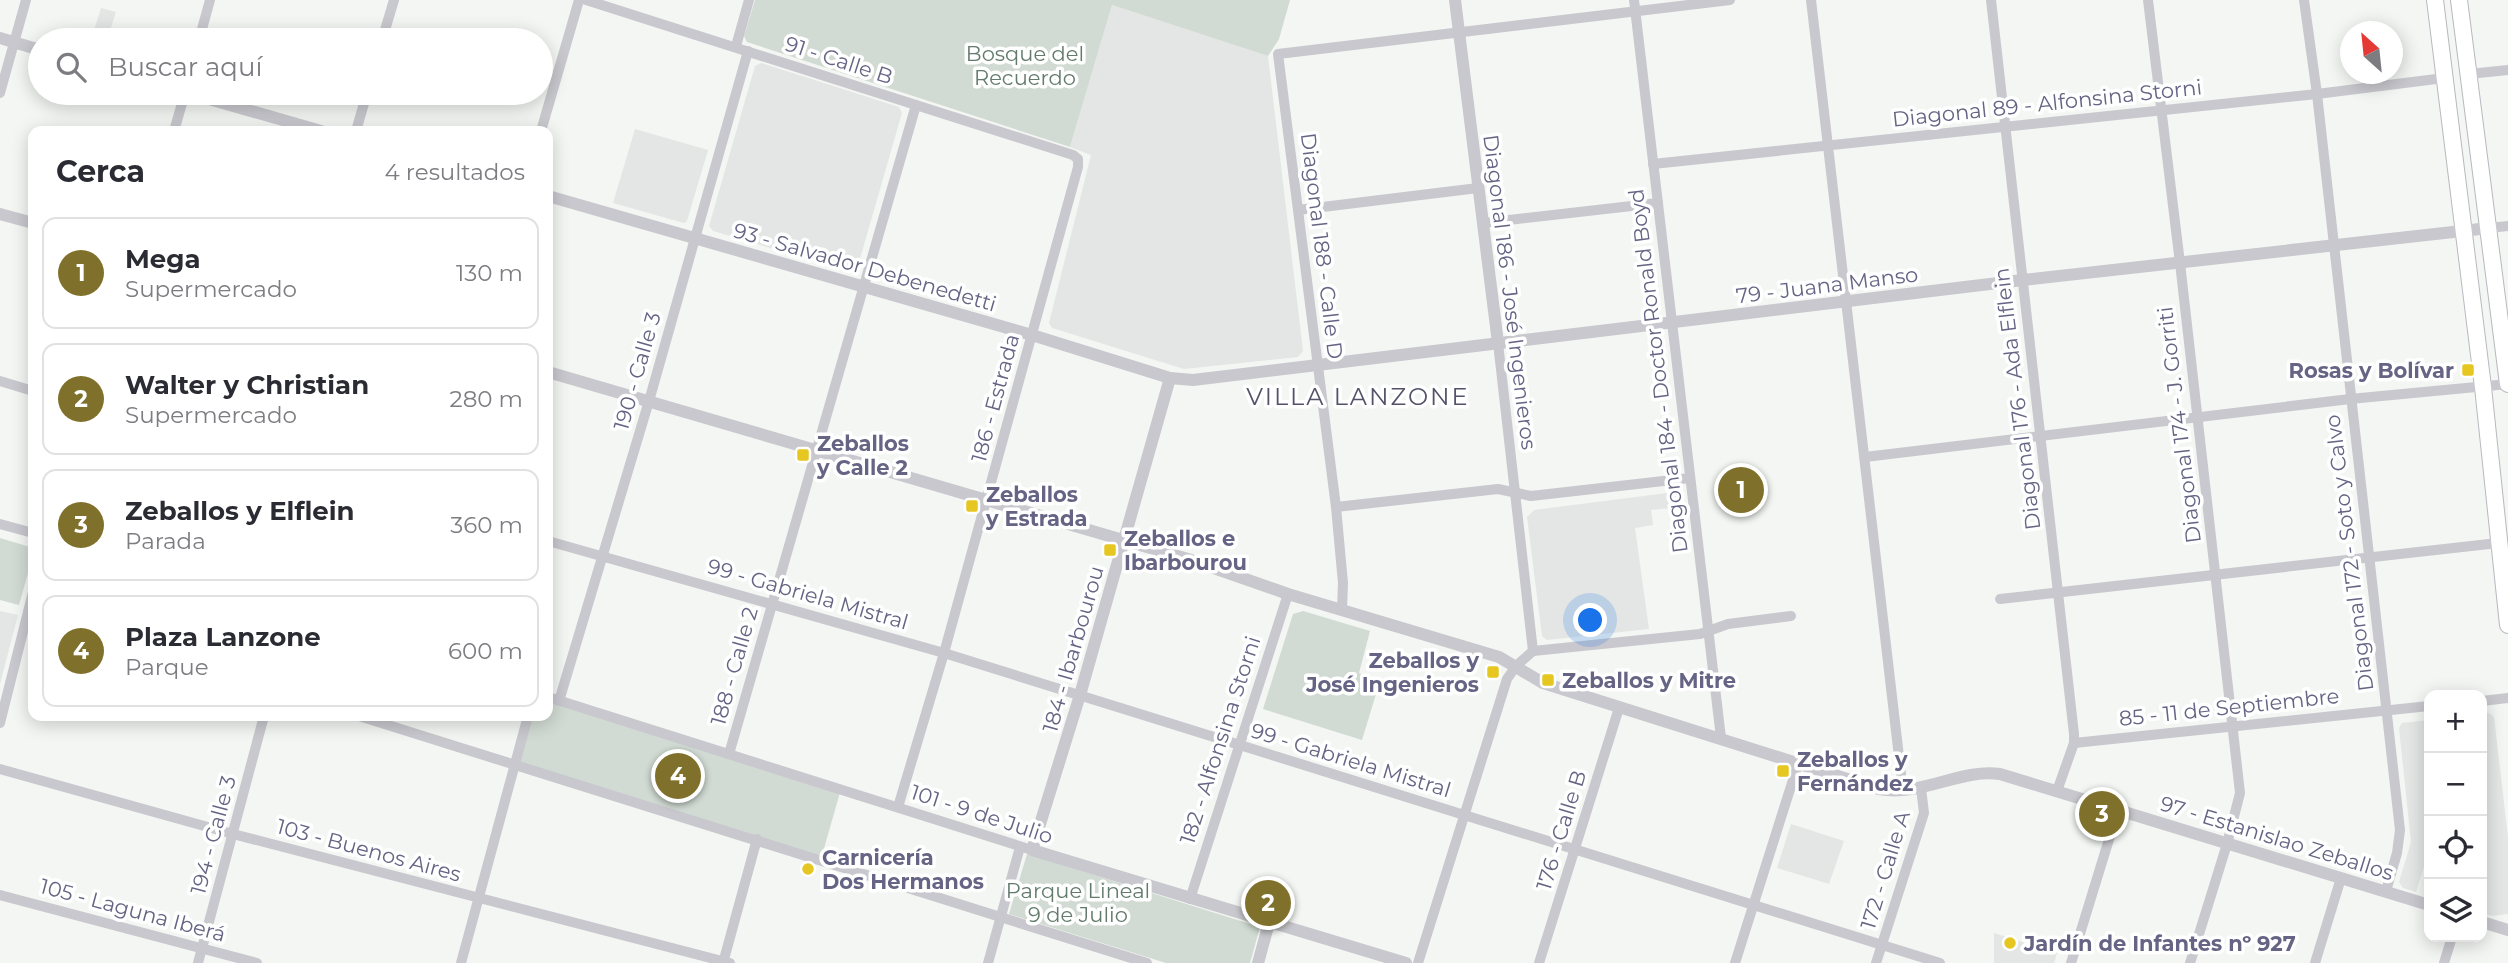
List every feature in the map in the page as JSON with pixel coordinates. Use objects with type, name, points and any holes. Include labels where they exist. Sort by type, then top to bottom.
[{"type":"main road","points":[[2435,0],[2483,387],[2508,625]]},
{"type":"main road","points":[[2459,0],[2508,384]]},
{"type":"street","points":[[0,93],[26,0]]},
{"type":"street","points":[[202,28],[210,0]]},
{"type":"street","points":[[386,28],[394,0]]},
{"type":"street","points":[[553,90],[579,0]]},
{"type":"street","name":"91 - Calle B","points":[[586,0],[736,46],[1073,155],[1078,159]]},
{"type":"street","points":[[736,46],[749,0]]},
{"type":"street","name":"Diagonal 186 - José Ingenieros","points":[[1455,0],[1533,651]]},
{"type":"street","points":[[1458,32],[1635,6],[1730,0]]},
{"type":"street","points":[[1811,0],[1903,791]]},
{"type":"street","name":"Diagonal 176 - Ada Elflein","points":[[1991,0],[2042,436],[2074,743],[2057,791]]},
{"type":"street","name":"Diagonal 174 - J. Gorriti","points":[[2148,0],[2240,793],[2190,963]]},
{"type":"street","name":"Diagonal 172 - Soto y Calvo","points":[[2304,0],[2317,94],[2367,558],[2400,830],[2397,853],[2385,891]]},
{"type":"street","name":"Diagonal 184 - Doctor Ronald Boyd","points":[[1635,6],[1721,738]]},
{"type":"street","name":"Diagonal 188 - Calle D","points":[[1342,609],[1343,583],[1336,507],[1279,54],[1458,32]]},
{"type":"street","points":[[0,38],[28,46]]},
{"type":"street","name":"190 - Calle 3","points":[[559,701],[649,401],[748,51]]},
{"type":"street","points":[[2469,74],[2508,69]]},
{"type":"street","name":"Diagonal 89 - Alfonsina Storni","points":[[1654,164],[2317,94],[2444,78]]},
{"type":"street","points":[[176,126],[183,105]]},
{"type":"street","points":[[229,105],[303,126]]},
{"type":"street","points":[[357,126],[364,105]]},
{"type":"street","points":[[542,126],[549,105]]},
{"type":"street","name":"188 - Calle 2","points":[[729,754],[916,105]]},
{"type":"street","name":"186 - Estrada","points":[[898,807],[944,653],[1078,159]]},
{"type":"street","points":[[1298,210],[1478,188]]},
{"type":"street","name":"93 - Salvador Debenedetti","points":[[553,197],[1032,335],[1170,378]]},
{"type":"street","points":[[1483,223],[1657,203]]},
{"type":"street","points":[[0,214],[28,222]]},
{"type":"street","points":[[2488,228],[2508,226]]},
{"type":"street","name":"79 - Juana Manso","points":[[1170,378],[1193,380],[2023,280],[2488,228]]},
{"type":"street","name":"97 - Estanislao Zeballos","points":[[553,373],[1232,573],[1288,594],[1499,657],[1543,682],[1619,708],[1879,789],[1903,791],[1990,772],[2424,903]]},
{"type":"street","name":"184 - Ibarbourou","points":[[988,963],[1080,695],[1170,378]]},
{"type":"street","points":[[0,381],[28,389]]},
{"type":"street","points":[[1865,457],[2350,399],[2508,384]]},
{"type":"street","points":[[1336,507],[1498,489],[1531,496],[1690,478]]},
{"type":"street","points":[[0,524],[28,532]]},
{"type":"street","name":"99 - Gabriela Mistral","points":[[553,542],[944,653],[1940,963]]},
{"type":"street","points":[[2000,599],[2498,542]]},
{"type":"street","name":"182 - Alfonsina Storni","points":[[1190,899],[1288,594]]},
{"type":"street","points":[[1418,963],[1507,679],[1516,666],[1533,651],[1693,635],[1728,624],[1791,616]]},
{"type":"street","points":[[0,723],[28,625]]},
{"type":"street","points":[[2487,700],[2508,698]]},
{"type":"street","name":"101 - 9 de Julio","points":[[553,699],[1190,899],[1406,963]]},
{"type":"street","name":"85 - 11 de Septiembre","points":[[2074,743],[2424,706]]},
{"type":"street","name":"176 - Calle B","points":[[1539,963],[1619,708]]},
{"type":"street","name":"194 - Calle 3","points":[[198,963],[263,721]]},
{"type":"street","points":[[375,721],[1147,963]]},
{"type":"street","points":[[461,963],[527,721]]},
{"type":"street","points":[[1735,963],[1798,764]]},
{"type":"street","name":"103 - Buenos Aires","points":[[0,769],[233,834],[726,962]]},
{"type":"street","name":"172 - Calle A","points":[[1876,963],[1924,813],[1921,788]]},
{"type":"street","points":[[2071,963],[2118,810]]},
{"type":"street","points":[[726,962],[757,839]]},
{"type":"street","points":[[2315,963],[2341,878]]},
{"type":"street","name":"105 - Laguna Iberá","points":[[0,895],[257,963]]},
{"type":"street","points":[[1258,963],[1269,923]]},
{"type":"street","points":[[2487,924],[2508,930]]},
{"type":"street","points":[[2444,963],[2450,942]]},
{"type":"shaded area","points":[[1112,5],[1268,56],[1303,351],[1298,357],[1184,369],[1052,328],[1049,323],[1091,155],[1070,147]]},
{"type":"shaded area","points":[[101,8],[116,12],[111,28],[95,28]]},
{"type":"shaded area","points":[[761,63],[899,107],[902,113],[857,269],[852,272],[713,231],[709,226],[755,66]]},
{"type":"shaded area","points":[[635,129],[708,150],[687,221],[684,223],[613,203]]},
{"type":"shaded area","points":[[1675,492],[1680,497],[1681,507],[1651,510],[1653,525],[1635,528],[1649,629],[1547,640],[1542,636],[1527,517],[1534,510]]},
{"type":"shaded area","points":[[0,611],[18,615],[0,684]]},
{"type":"shaded area","points":[[2487,713],[2494,717],[2508,837],[2508,914],[2487,914]]},
{"type":"shaded area","points":[[2424,721],[2424,867],[2416,892],[2403,888],[2399,882],[2411,842],[2399,728],[2402,723]]},
{"type":"shaded area","points":[[1791,824],[1844,841],[1829,884],[1777,868]]},
{"type":"shaded area","name":"Jardín de Infantes nº 927","points":[[1994,933],[2057,953],[2054,963],[1994,963]]},
{"type":"green space","name":"Bosque del Recuerdo","points":[[755,0],[1290,0],[1279,39],[1268,56],[1112,5],[1070,147],[747,42],[744,36]]},
{"type":"green space","points":[[0,538],[28,546],[28,573],[19,605],[0,600]]},
{"type":"green space","points":[[1303,611],[1370,631],[1359,673],[1380,681],[1362,740],[1263,709],[1293,614]]},
{"type":"green space","points":[[553,699],[841,789],[821,859],[514,764],[527,721],[553,721]]},
{"type":"green space","name":"Parque Lineal 9 de Julio","points":[[1027,854],[1260,927],[1250,963],[1166,963],[1009,914]]},
{"type":"place","name":"Rosas y Bolívar","points":[[2468,370]]},
{"type":"place","name":"Zeballos y Calle 2","points":[[803,455]]},
{"type":"place","name":"Mega","points":[[1741,490]]},
{"type":"place","name":"Zeballos y Estrada","points":[[972,506]]},
{"type":"place","name":"Zeballos e Ibarbourou","points":[[1110,550]]},
{"type":"place","name":"Zeballos y José Ingenieros","points":[[1493,672]]},
{"type":"place","name":"Zeballos y Mitre","points":[[1548,680]]},
{"type":"place","name":"Zeballos y Fernández","points":[[1783,771]]},
{"type":"place","name":"Plaza Lanzone","points":[[678,776]]},
{"type":"place","name":"Zeballos y Elflein","points":[[2102,814]]},
{"type":"place","name":"Carnicería Dos Hermanos","points":[[808,869]]},
{"type":"place","name":"Walter y Christian","points":[[1268,903]]},
{"type":"place","name":"Jardín de Infantes nº 927","points":[[2010,943]]},
{"type":"district","name":"VILLA LANZONE","points":[[1358,396]]}]
